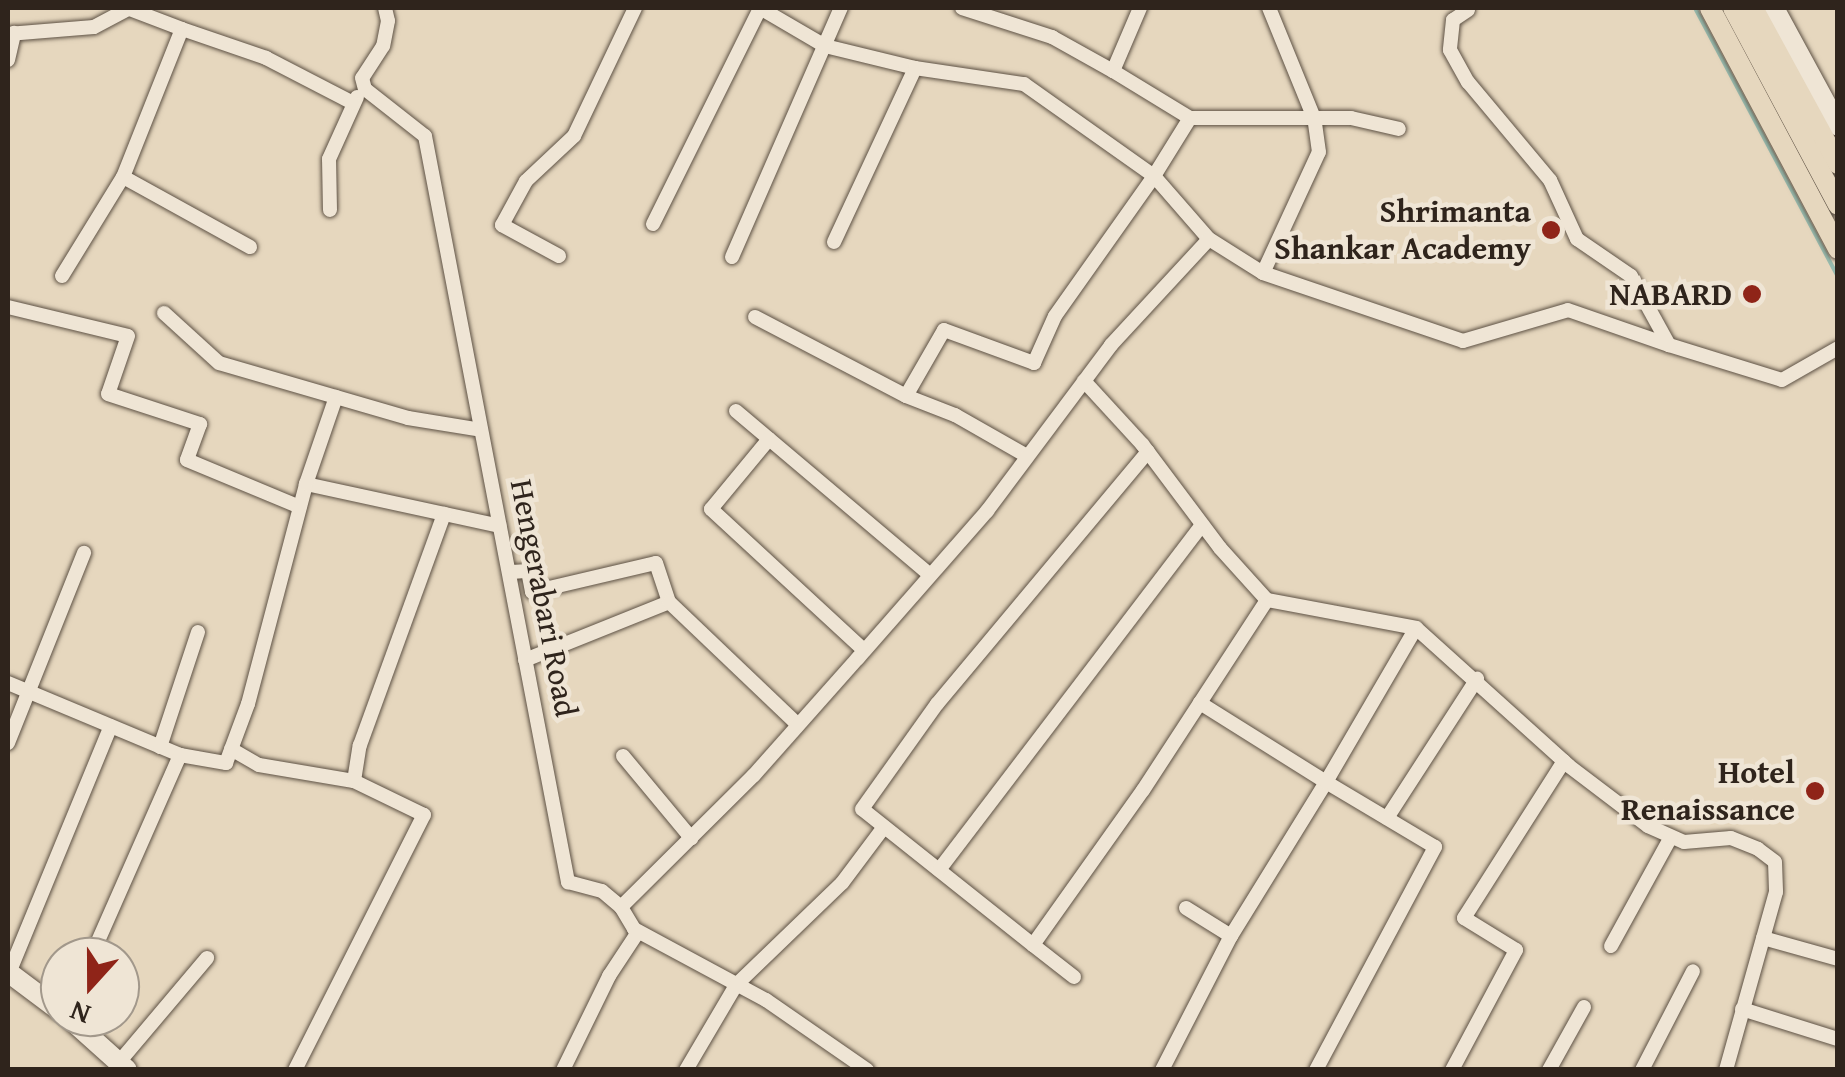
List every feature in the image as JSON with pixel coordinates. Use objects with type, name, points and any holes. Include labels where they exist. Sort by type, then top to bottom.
[{"type":"main road","points":[[1710,8],[1838,249]]},
{"type":"main road","points":[[1733,8],[1838,205]]},
{"type":"main road","points":[[1754,8],[1838,164]]},
{"type":"main road","points":[[1774,8],[1838,126]]},
{"type":"main road","points":[[8,973],[40,996]]},
{"type":"main road","points":[[92,1037],[120,1061]]},
{"type":"street","points":[[8,60],[11,34],[94,27],[128,8],[266,58],[354,102]]},
{"type":"street","points":[[330,210],[329,160],[354,102],[365,89],[362,78],[383,46],[388,20],[385,8]]},
{"type":"street","points":[[559,256],[502,225],[526,181],[574,136],[634,8]]},
{"type":"street","points":[[653,224],[759,8],[824,46],[915,68],[1024,84],[1154,176],[1209,239],[1263,273],[1463,341],[1568,310],[1782,380],[1838,348]]},
{"type":"street","points":[[732,257],[842,8]]},
{"type":"street","points":[[964,8],[1052,37],[1190,118],[1351,118],[1400,129]]},
{"type":"street","points":[[1113,71],[1140,8]]},
{"type":"street","points":[[1263,273],[1319,152],[1314,118],[1269,8]]},
{"type":"street","points":[[1468,10],[1452,20],[1450,50],[1468,82],[1550,180],[1577,239],[1631,276],[1669,345]]},
{"type":"street","points":[[62,276],[123,177],[182,28]]},
{"type":"street","points":[[834,242],[915,68]]},
{"type":"street","name":"Hengerabari Road","points":[[365,89],[425,136],[512,572],[568,882],[602,891],[638,932],[736,985],[867,1070]]},
{"type":"street","points":[[906,396],[944,330],[1034,363],[1055,316],[1190,118]]},
{"type":"street","points":[[123,177],[250,247]]},
{"type":"street","points":[[620,907],[798,725],[930,575],[1028,456],[1111,345],[1209,239]]},
{"type":"street","points":[[8,307],[128,336],[108,394],[200,424],[187,460],[300,507]]},
{"type":"street","points":[[164,313],[218,363],[408,418],[481,430]]},
{"type":"street","points":[[755,316],[906,396],[955,415],[1028,456]]},
{"type":"street","points":[[1084,381],[1148,452],[1202,524],[1267,600],[1416,628],[1564,761],[1648,826],[1684,842],[1732,838],[1758,848],[1775,862],[1776,892],[1726,1070]]},
{"type":"street","points":[[8,683],[180,755],[226,762],[248,704],[306,484],[336,398]]},
{"type":"street","points":[[736,410],[930,575]]},
{"type":"street","points":[[770,438],[711,509],[864,650]]},
{"type":"street","points":[[1074,977],[862,809],[937,704],[1148,452]]},
{"type":"street","points":[[306,484],[500,526]]},
{"type":"street","points":[[354,780],[360,745],[444,514]]},
{"type":"street","points":[[938,870],[1202,524]]},
{"type":"street","points":[[8,743],[84,553]]},
{"type":"street","points":[[512,572],[528,571],[532,592],[656,563],[668,602],[798,725]]},
{"type":"street","points":[[1033,944],[1267,600]]},
{"type":"street","points":[[525,660],[668,602]]},
{"type":"street","points":[[1162,1070],[1231,936],[1416,628]]},
{"type":"street","points":[[160,746],[198,632]]},
{"type":"street","points":[[1387,818],[1477,679]]},
{"type":"street","points":[[1200,703],[1435,847],[1316,1070]]},
{"type":"street","points":[[8,973],[112,726]]},
{"type":"street","points":[[230,749],[259,764],[354,780],[424,816],[295,1070]]},
{"type":"street","points":[[101,937],[180,755]]},
{"type":"street","points":[[623,756],[690,838]]},
{"type":"street","points":[[1452,1070],[1516,950],[1464,918],[1564,761]]},
{"type":"street","points":[[686,1070],[736,985],[842,883],[884,827]]},
{"type":"street","points":[[1612,946],[1671,837]]},
{"type":"street","points":[[1186,908],[1231,936]]},
{"type":"street","points":[[563,1070],[601,990],[638,932]]},
{"type":"street","points":[[1763,938],[1838,959]]},
{"type":"street","points":[[98,1070],[120,1061],[207,958]]},
{"type":"street","points":[[1642,1070],[1692,971]]},
{"type":"street","points":[[1549,1070],[1584,1007]]},
{"type":"street","points":[[1742,1009],[1838,1039]]},
{"type":"waterway","points":[[1695,8],[1838,277]]},
{"type":"place","name":"Shrimanta Shankar Academy","points":[[1551,230]]},
{"type":"place","name":"NABARD","points":[[1752,294]]},
{"type":"place","name":"Hotel Renaissance","points":[[1815,791]]}]
